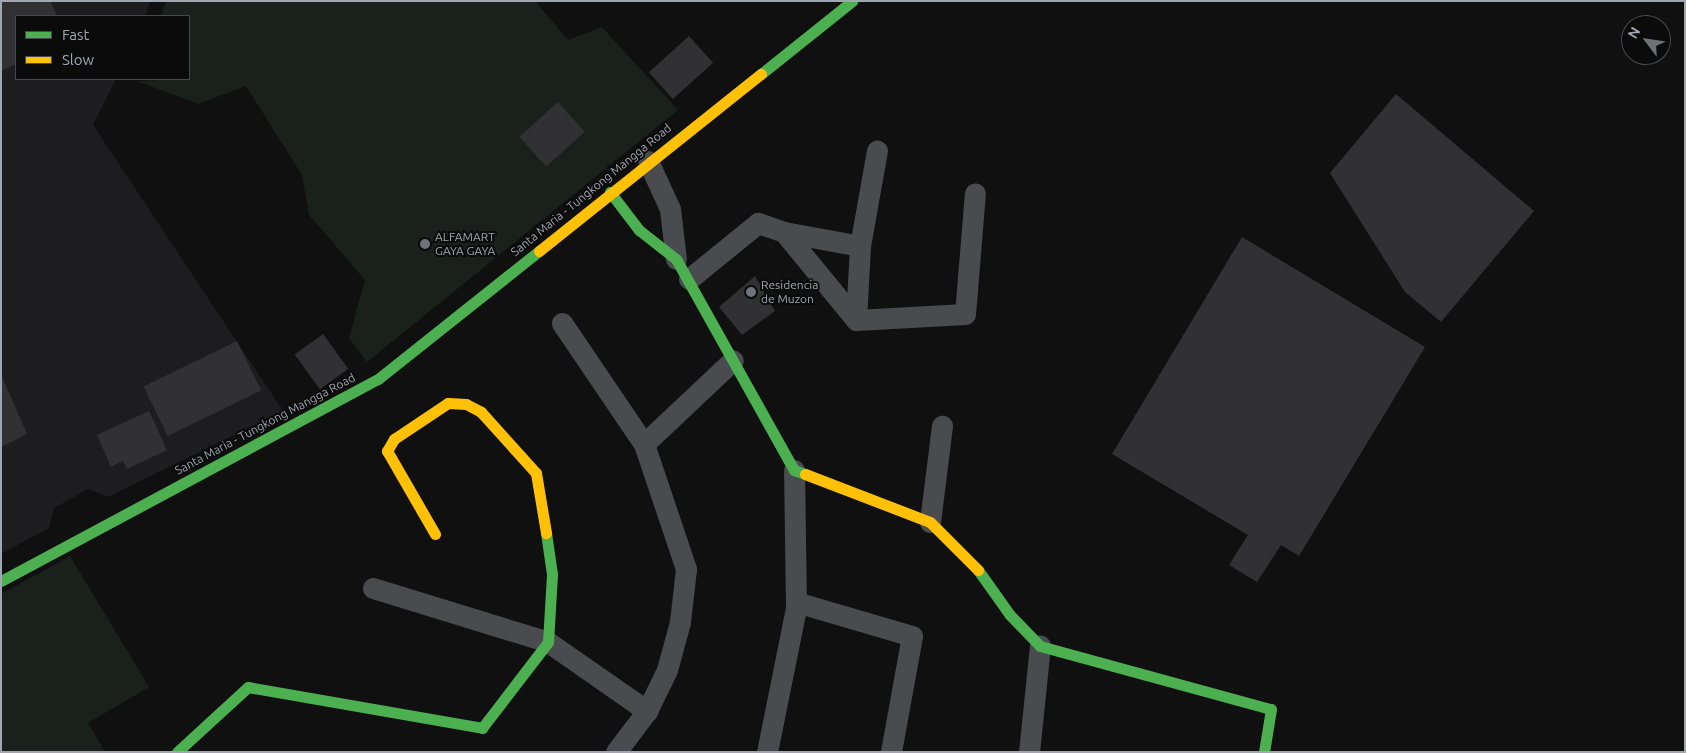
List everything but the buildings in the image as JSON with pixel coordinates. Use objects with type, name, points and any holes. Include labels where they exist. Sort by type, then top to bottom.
[{"type":"street","name":"Santa Maria - Tungkong Mangga Road","points":[[1,581],[378,379],[648,161],[852,1]]},
{"type":"street","points":[[856,320],[860,246],[877,152]]},
{"type":"street","points":[[648,161],[670,209],[676,259]]},
{"type":"street","points":[[610,192],[639,230],[676,259],[689,279],[794,470],[796,602],[767,752]]},
{"type":"street","points":[[856,320],[965,314],[974,193]]},
{"type":"street","points":[[689,279],[758,223],[784,232],[860,246]]},
{"type":"street","points":[[784,232],[856,320]]},
{"type":"street","points":[[562,324],[644,444],[686,569],[680,622],[668,670],[646,711],[616,752]]},
{"type":"street","points":[[644,444],[733,360]]},
{"type":"street","points":[[177,752],[248,687],[482,728],[548,642],[552,574],[536,473],[481,412],[466,404],[448,403],[394,439],[387,451],[436,534]]},
{"type":"street","points":[[930,522],[942,426]]},
{"type":"street","points":[[794,470],[930,522],[973,562],[1010,616],[1040,646],[1271,710],[1264,752]]},
{"type":"street","points":[[373,588],[548,642],[646,711]]},
{"type":"street","points":[[796,602],[912,636],[891,752]]},
{"type":"street","points":[[1029,752],[1040,646]]},
{"type":"shaded area","points":[[1,1],[150,1],[146,15],[15,15],[15,80],[116,80],[93,125],[283,411],[108,497],[88,489],[54,508],[49,528],[1,554]]},
{"type":"shaded area","points":[[166,1],[535,1],[568,40],[602,27],[678,110],[367,362],[349,338],[365,280],[309,215],[302,175],[246,86],[198,104],[137,81],[190,80],[190,15],[161,15]]},
{"type":"shaded area","points":[[70,556],[149,687],[88,723],[105,752],[1,752],[1,594]]},
{"type":"traffic: fast","points":[[761,74],[852,1]]},
{"type":"traffic: fast","points":[[610,192],[639,230],[676,259],[794,470],[805,474]]},
{"type":"traffic: fast","points":[[1,581],[378,379],[539,251]]},
{"type":"traffic: fast","points":[[177,752],[248,687],[482,728],[548,642],[552,574],[546,533]]},
{"type":"traffic: fast","points":[[978,570],[1010,615],[1040,646],[1271,709],[1264,752]]},
{"type":"traffic: slow","points":[[539,251],[761,74]]},
{"type":"traffic: slow","points":[[435,534],[387,451],[394,439],[448,403],[466,404],[481,412],[536,473],[546,533]]},
{"type":"traffic: slow","points":[[805,474],[930,522],[978,570]]},
{"type":"place","name":"ALFAMART GAYA GAYA","points":[[425,244]]},
{"type":"place","name":"Residencia de Muzon","points":[[751,292]]}]
